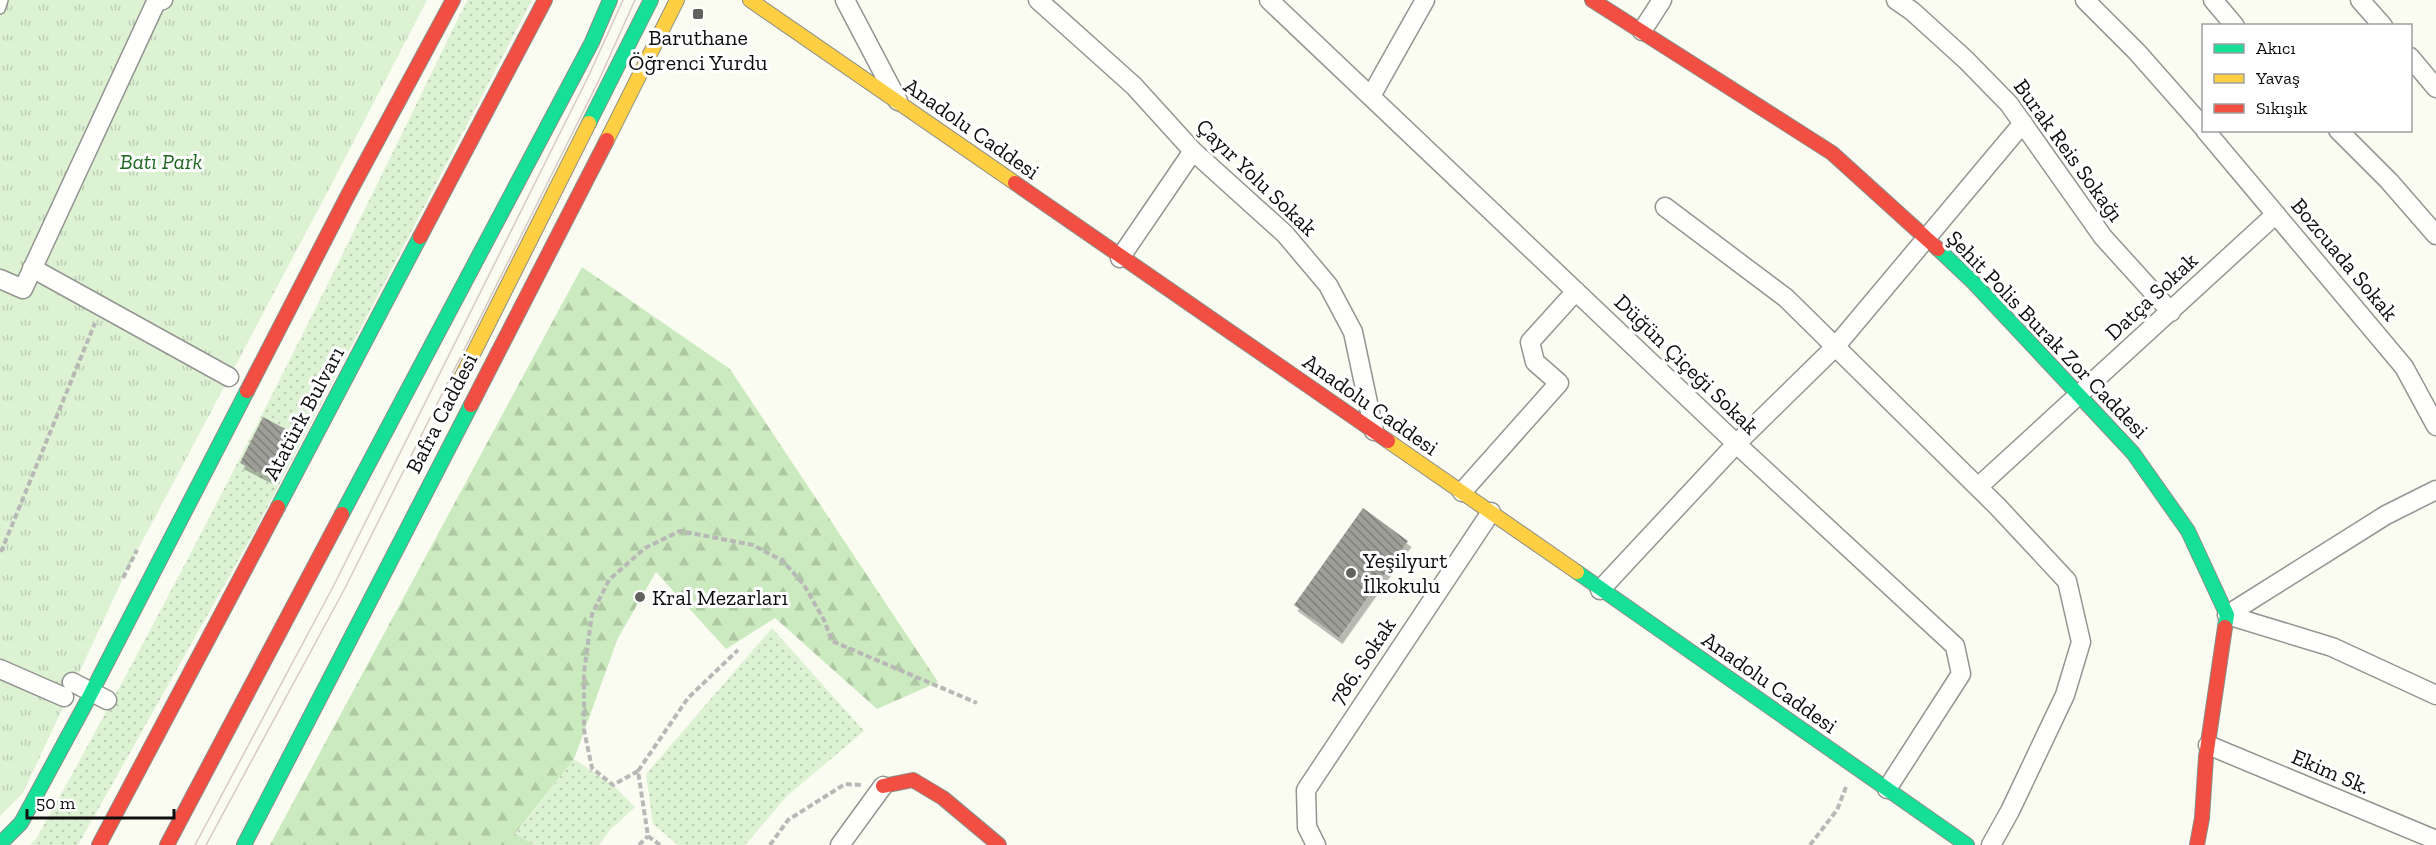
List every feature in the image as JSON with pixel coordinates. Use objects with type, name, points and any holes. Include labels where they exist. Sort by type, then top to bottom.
[{"type":"main road","points":[[413,74],[440,0]]},
{"type":"main road","points":[[0,844],[21,823],[99,696],[348,195],[453,0]]},
{"type":"main road","name":"Atatürk Bulvarı","points":[[99,845],[545,0]]},
{"type":"main road","points":[[167,845],[581,63],[610,0]]},
{"type":"main road","name":"Bafra Caddesi","points":[[455,390],[651,0]]},
{"type":"main road","name":"Bafra Caddesi","points":[[244,845],[503,339],[591,176],[677,0]]},
{"type":"main road","name":"Anadolu Caddesi","points":[[750,0],[1120,258],[1491,512],[1967,845]]},
{"type":"main road","name":"Şehit Polis Burak Zor Caddesi","points":[[1592,0],[1832,153],[1928,238],[1974,283],[2133,453],[2188,531],[2226,615]]},
{"type":"main road","points":[[2197,845],[2226,615]]},
{"type":"main road","points":[[883,786],[913,780],[944,798],[999,845]]},
{"type":"street","points":[[0,279],[23,289],[156,2],[163,0]]},
{"type":"street","points":[[845,0],[899,102]]},
{"type":"street","name":"Çayır Yolu Sokak","points":[[1038,0],[1134,86],[1193,151],[1285,234],[1328,285],[1353,332],[1374,431]]},
{"type":"street","name":"Düğün Çiçeği Sokak","points":[[1269,0],[1736,444],[1955,646],[1961,674],[1887,789]]},
{"type":"street","points":[[1371,96],[1425,0]]},
{"type":"street","points":[[1642,31],[1662,0]]},
{"type":"street","name":"Burak Reis Sokağı","points":[[1896,0],[1912,11],[1966,60],[2010,104],[2103,237],[2171,312]]},
{"type":"street","name":"Bozcuada Sokak","points":[[2085,0],[2137,52],[2202,127]]},
{"type":"street","points":[[2213,0],[2233,24]]},
{"type":"street","points":[[2360,0],[2381,24]]},
{"type":"street","points":[[2412,59],[2436,88]]},
{"type":"street","points":[[1600,590],[1736,444],[1835,347],[2023,123]]},
{"type":"street","name":"Bozcuada Sokak","points":[[2207,132],[2404,367],[2436,426]]},
{"type":"street","points":[[2340,132],[2389,181],[2436,235]]},
{"type":"street","points":[[1120,258],[1193,151]]},
{"type":"street","points":[[1665,207],[1786,298],[1978,487],[2067,581],[2081,642],[2065,695],[2010,811],[1991,845]]},
{"type":"street","name":"Datça Sokak","points":[[1978,487],[2276,214]]},
{"type":"street","points":[[32,268],[229,377]]},
{"type":"street","points":[[1462,492],[1559,383],[1535,362],[1530,342],[1576,291]]},
{"type":"street","points":[[2226,615],[2386,514],[2436,490]]},
{"type":"street","name":"786. Sokak","points":[[1316,845],[1307,827],[1306,790],[1491,512]]},
{"type":"street","points":[[2226,615],[2332,647],[2436,695]]},
{"type":"street","points":[[0,669],[99,696]]},
{"type":"street","name":"Ekim Sk.","points":[[2208,745],[2436,840]]},
{"type":"street","points":[[840,845],[883,786]]},
{"type":"lane","points":[[0,9],[3,0]]},
{"type":"path","points":[[0,553],[101,308]]},
{"type":"path","points":[[738,650],[688,698],[638,771],[614,785],[591,768],[584,730],[584,672],[592,614],[609,580],[645,548],[680,531],[753,545],[783,561],[804,585],[832,641],[977,703]]},
{"type":"path","points":[[1810,845],[1837,810],[1854,767]]},
{"type":"path","points":[[638,771],[648,836],[660,845]]},
{"type":"path","points":[[770,845],[789,820],[845,784],[883,786]]},
{"type":"path","points":[[639,845],[648,836]]},
{"type":"green space","name":"Batı Park","points":[[0,0],[427,0],[126,572],[23,793],[0,816]]},
{"type":"green space","points":[[467,0],[532,0],[257,527],[78,845],[30,845],[36,839],[93,736],[204,528],[364,212]]},
{"type":"green space","points":[[582,267],[730,369],[938,682],[877,709],[775,618],[726,649],[656,572],[618,638],[574,759],[515,834],[534,845],[270,845]]},
{"type":"green space","points":[[772,628],[864,731],[787,796],[745,845],[678,845],[653,824],[646,774]]},
{"type":"green space","points":[[574,759],[613,785],[635,807],[610,830],[599,845],[534,845],[515,835]]},
{"type":"building","points":[[263,417],[293,433],[269,478],[240,463]]},
{"type":"building","name":"Yeşilyurt İlkokulu","points":[[1363,508],[1408,541],[1339,638],[1294,605]]},
{"type":"tram line","points":[[195,845],[334,585],[589,75],[623,0]]},
{"type":"tram line","points":[[206,845],[344,590],[599,80],[635,0]]},
{"type":"traffic: fast","points":[[342,514],[592,42],[610,0]]},
{"type":"traffic: fast","points":[[589,123],[651,0]]},
{"type":"traffic: fast","points":[[278,507],[420,237]]},
{"type":"traffic: fast","points":[[1938,249],[1974,283],[2133,453],[2188,531],[2227,615],[2225,627]]},
{"type":"traffic: fast","points":[[0,844],[21,823],[86,703],[247,391]]},
{"type":"traffic: fast","points":[[244,845],[471,405]]},
{"type":"traffic: fast","points":[[1577,572],[1967,845]]},
{"type":"traffic: slow","points":[[607,140],[677,0]]},
{"type":"traffic: slow","points":[[750,0],[1015,183]]},
{"type":"traffic: slow","points":[[459,382],[589,123]]},
{"type":"traffic: slow","points":[[1388,441],[1577,572]]},
{"type":"traffic: jam","points":[[247,391],[348,195],[453,0]]},
{"type":"traffic: jam","points":[[420,237],[545,0]]},
{"type":"traffic: jam","points":[[1592,0],[1832,153],[1938,249]]},
{"type":"traffic: jam","points":[[471,405],[607,140]]},
{"type":"traffic: jam","points":[[1015,183],[1388,441]]},
{"type":"traffic: jam","points":[[99,845],[278,507]]},
{"type":"traffic: jam","points":[[167,845],[342,514]]},
{"type":"traffic: jam","points":[[2197,845],[2202,818],[2206,757],[2225,627]]},
{"type":"traffic: jam","points":[[883,786],[913,780],[943,798],[999,845]]},
{"type":"place","name":"Baruthane Öğrenci Yurdu","points":[[698,14]]},
{"type":"place","name":"Yeşilyurt İlkokulu","points":[[1351,573]]},
{"type":"place","name":"Kral Mezarları","points":[[640,597]]}]
